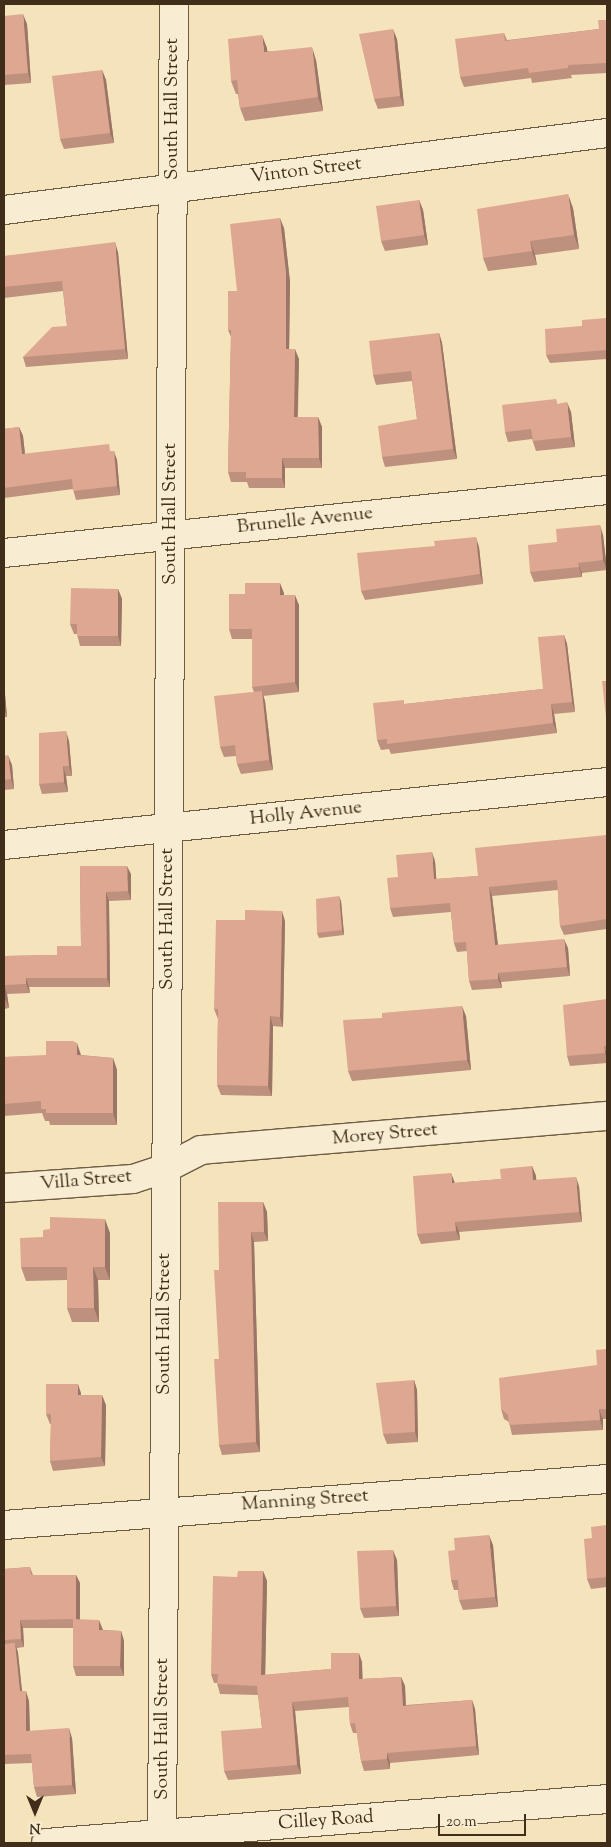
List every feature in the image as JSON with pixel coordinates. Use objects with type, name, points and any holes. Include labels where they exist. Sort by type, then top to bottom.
[{"type":"street","name":"South Hall Street","points":[[162,1838],[174,4]]},
{"type":"street","name":"Vinton Street","points":[[4,210],[607,133]]},
{"type":"street","name":"Brunelle Avenue","points":[[4,553],[607,490]]},
{"type":"street","name":"Holly Avenue","points":[[4,845],[607,782]]},
{"type":"street","name":"Morey Street","points":[[166,1168],[201,1150],[607,1116]]},
{"type":"street","name":"Villa Street","points":[[4,1188],[133,1179],[166,1168]]},
{"type":"street","name":"Manning Street","points":[[4,1525],[164,1511],[607,1479]]},
{"type":"street","name":"Cilley Road","points":[[46,1843],[162,1838],[607,1799]]},
{"type":"building","points":[[23,14],[28,73],[4,75],[4,16]]},
{"type":"building","points":[[598,20],[607,20],[607,63],[568,65],[568,68],[529,73],[528,68],[460,77],[455,39],[504,33],[505,41],[599,29]]},
{"type":"building","points":[[393,29],[400,96],[374,99],[359,34]]},
{"type":"building","points":[[262,35],[264,52],[312,47],[318,97],[240,108],[237,80],[231,81],[228,39]]},
{"type":"building","points":[[102,70],[110,133],[60,139],[52,76]]},
{"type":"building","points":[[568,194],[574,235],[530,241],[532,251],[483,258],[477,209]]},
{"type":"building","points":[[419,200],[424,235],[381,241],[376,206]]},
{"type":"building","points":[[280,218],[286,272],[286,349],[295,349],[294,417],[318,417],[319,458],[282,458],[282,478],[246,478],[246,472],[228,472],[231,330],[228,330],[228,291],[237,291],[230,224]]},
{"type":"building","points":[[115,242],[125,349],[23,357],[52,327],[67,326],[62,281],[4,287],[4,256]]},
{"type":"building","points":[[607,318],[607,350],[546,355],[545,329],[582,326],[582,320]]},
{"type":"building","points":[[439,333],[453,449],[382,457],[378,426],[417,419],[411,371],[373,375],[369,341]]},
{"type":"building","points":[[556,399],[557,404],[567,402],[571,437],[533,441],[531,429],[505,432],[502,405]]},
{"type":"building","points":[[19,427],[22,454],[109,444],[110,451],[114,451],[117,486],[73,491],[72,479],[4,488],[4,429]]},
{"type":"building","points":[[600,525],[603,560],[578,563],[579,567],[530,572],[528,545],[557,542],[556,529]]},
{"type":"building","points":[[476,537],[480,574],[361,591],[357,553],[435,546],[434,541]]},
{"type":"building","points":[[245,583],[280,583],[280,595],[295,595],[295,682],[252,687],[252,629],[229,629],[229,594],[245,594]]},
{"type":"building","points":[[71,588],[118,589],[118,636],[77,636],[77,624],[70,624]]},
{"type":"building","points":[[564,635],[572,702],[551,704],[553,723],[387,744],[387,739],[377,740],[373,703],[404,700],[404,704],[543,689],[538,637]]},
{"type":"building","points":[[602,681],[607,681],[607,717],[606,717]]},
{"type":"building","points":[[262,691],[269,760],[237,764],[235,745],[220,747],[214,696]]},
{"type":"building","points":[[66,731],[69,766],[63,766],[64,782],[39,784],[39,733]]},
{"type":"building","points":[[8,755],[11,779],[4,780],[4,756]]},
{"type":"building","points":[[607,835],[607,919],[560,926],[557,880],[489,887],[495,945],[564,939],[567,967],[498,973],[498,979],[469,981],[466,942],[454,943],[450,903],[390,908],[387,878],[398,877],[396,855],[432,852],[434,879],[478,876],[475,848]]},
{"type":"building","points":[[80,866],[127,866],[128,891],[106,892],[107,978],[26,978],[26,984],[4,985],[4,956],[57,955],[57,946],[81,946]]},
{"type":"building","points":[[339,896],[342,930],[317,933],[316,899]]},
{"type":"building","points":[[245,910],[282,911],[280,1017],[270,1016],[268,1086],[217,1085],[218,1009],[214,1009],[216,920],[245,920]]},
{"type":"building","points":[[607,999],[607,1046],[604,1046],[605,1053],[567,1056],[563,1005]]},
{"type":"building","points":[[462,1006],[467,1060],[348,1071],[343,1020],[382,1018],[382,1013]]},
{"type":"building","points":[[46,1041],[73,1041],[77,1043],[77,1055],[113,1058],[113,1113],[46,1113],[46,1109],[41,1109],[41,1101],[4,1104],[4,1057],[46,1055]]},
{"type":"building","points":[[532,1166],[533,1180],[576,1177],[579,1212],[455,1222],[456,1231],[417,1234],[413,1176],[451,1173],[452,1183],[501,1179],[500,1169]]},
{"type":"building","points":[[218,1202],[263,1202],[264,1232],[251,1232],[256,1442],[219,1445],[214,1359],[219,1359],[214,1270],[219,1270]]},
{"type":"building","points":[[50,1217],[105,1219],[105,1267],[93,1267],[94,1308],[67,1308],[67,1267],[21,1267],[20,1238],[43,1237],[43,1230],[50,1229]]},
{"type":"building","points":[[607,1349],[607,1409],[599,1409],[600,1420],[509,1425],[508,1415],[501,1409],[499,1378],[597,1365],[596,1350]]},
{"type":"building","points":[[414,1380],[415,1432],[383,1434],[376,1383]]},
{"type":"building","points":[[46,1384],[78,1384],[78,1395],[102,1395],[101,1457],[50,1461],[51,1414],[46,1414]]},
{"type":"building","points":[[607,1525],[607,1577],[587,1579],[584,1539],[592,1538],[591,1527]]},
{"type":"building","points":[[489,1535],[495,1597],[459,1600],[458,1580],[451,1580],[448,1551],[455,1550],[454,1538]]},
{"type":"building","points":[[393,1550],[396,1606],[360,1608],[357,1551]]},
{"type":"building","points":[[30,1567],[31,1575],[76,1575],[76,1619],[20,1620],[21,1639],[4,1640],[4,1569]]},
{"type":"building","points":[[238,1571],[263,1571],[261,1675],[331,1669],[331,1653],[359,1653],[359,1679],[401,1677],[403,1706],[472,1700],[476,1746],[387,1753],[387,1759],[361,1761],[355,1723],[350,1724],[348,1697],[292,1702],[297,1765],[224,1771],[221,1731],[262,1728],[257,1686],[217,1684],[218,1674],[211,1674],[213,1576],[237,1577]]},
{"type":"building","points":[[73,1619],[99,1620],[99,1630],[121,1631],[120,1666],[73,1666]]},
{"type":"building","points":[[15,1643],[20,1691],[26,1691],[26,1731],[69,1728],[72,1785],[34,1787],[31,1754],[4,1755],[4,1644]]}]
